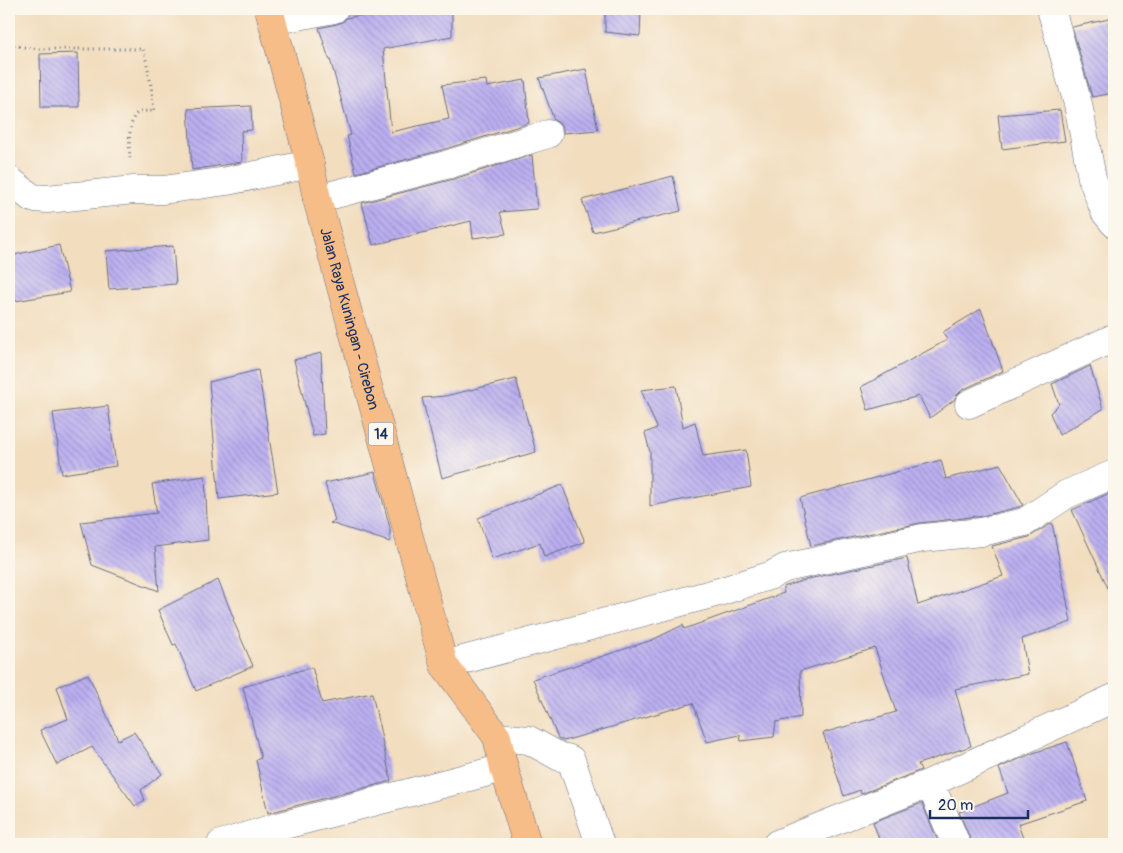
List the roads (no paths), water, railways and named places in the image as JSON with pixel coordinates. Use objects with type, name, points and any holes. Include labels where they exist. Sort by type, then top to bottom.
[{"type":"highway","name":"Jalan Raya Kuningan - Cirebon","points":[[271,15],[318,199],[444,665],[497,737],[504,768],[527,844]]},
{"type":"street","points":[[271,15],[334,9]]},
{"type":"street","points":[[1051,9],[1078,104],[1092,178],[1105,212],[1114,223]]},
{"type":"street","points":[[318,199],[446,165],[548,134]]},
{"type":"street","points":[[9,180],[32,198],[47,199],[134,190],[162,190],[228,181],[310,164]]},
{"type":"street","points":[[969,404],[1114,338]]},
{"type":"street","points":[[444,665],[719,592],[772,575],[785,568],[923,538],[981,532],[1026,522],[1067,494],[1114,474]]},
{"type":"street","points":[[777,844],[930,783],[1114,698]]},
{"type":"street","points":[[497,737],[529,740],[560,757],[570,760],[600,844]]},
{"type":"street","points":[[221,844],[277,827],[504,768]]},
{"type":"street","points":[[930,783],[956,844]]}]
